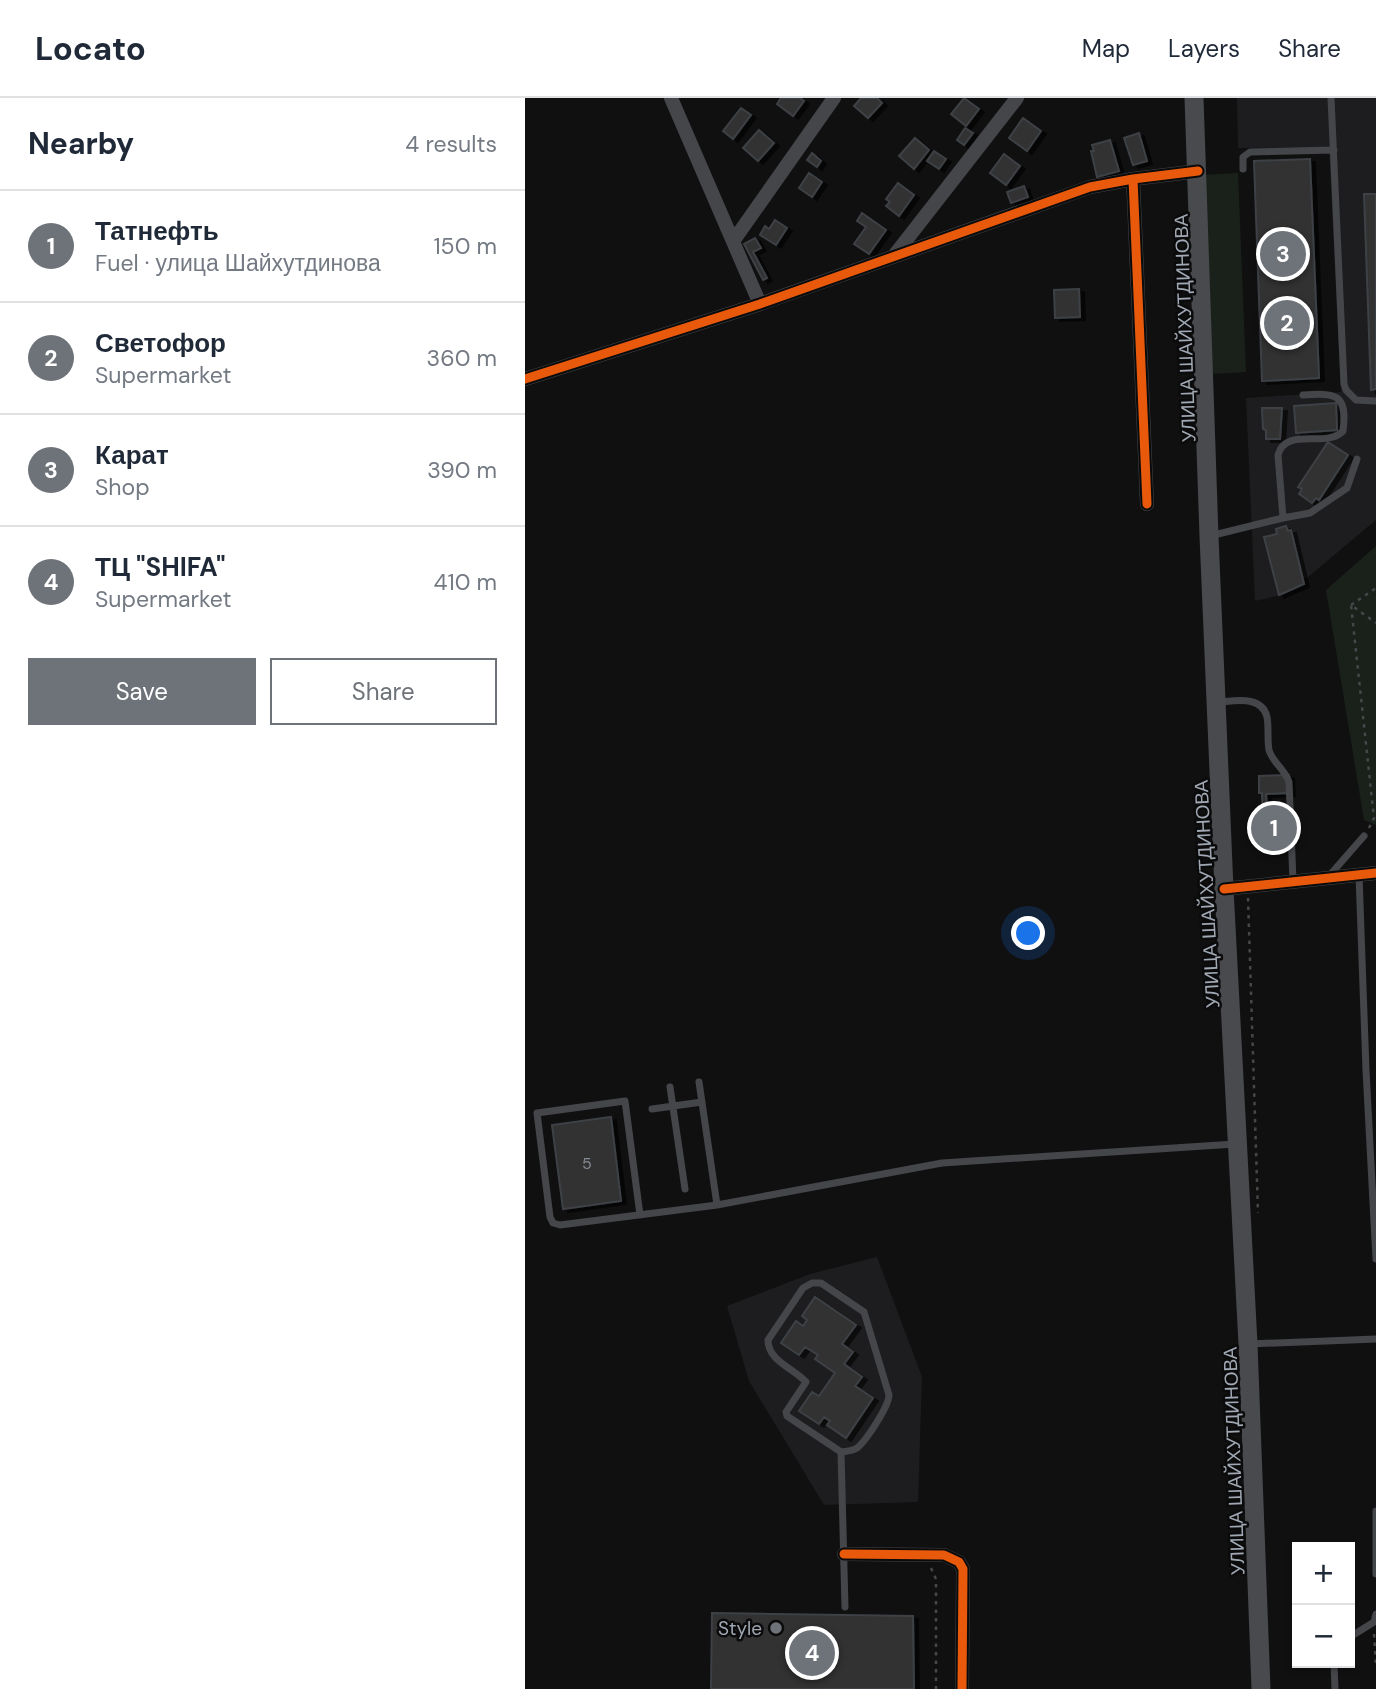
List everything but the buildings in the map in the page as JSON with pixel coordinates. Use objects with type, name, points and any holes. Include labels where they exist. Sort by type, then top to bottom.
[{"type":"main road","name":"УЛИЦА ШАЙХУТДИНОВА","points":[[1194,98],[1209,536],[1248,1344],[1261,1689]]},
{"type":"street","points":[[671,98],[760,304]]},
{"type":"street","points":[[734,240],[834,98]]},
{"type":"street","points":[[893,257],[1017,98]]},
{"type":"street","points":[[525,379],[760,304],[1090,187],[1133,178],[1198,171]]},
{"type":"street","points":[[1133,178],[1147,505]]},
{"type":"street","points":[[1224,889],[1376,873]]},
{"type":"street","points":[[844,1554],[944,1555],[959,1562],[963,1569],[962,1689]]},
{"type":"lane","points":[[1331,98],[1344,384],[1356,400],[1376,401]]},
{"type":"lane","points":[[1243,169],[1243,157],[1250,152],[1334,150]]},
{"type":"lane","points":[[1283,518],[1278,455],[1281,446],[1289,441],[1337,437],[1344,426],[1342,405],[1336,396],[1328,393],[1303,395]]},
{"type":"lane","points":[[1209,536],[1310,513],[1347,488],[1357,459]]},
{"type":"lane","points":[[1216,702],[1245,700],[1259,705],[1267,715],[1269,751],[1287,774],[1289,782],[1293,881]]},
{"type":"lane","points":[[1329,877],[1364,836]]},
{"type":"lane","points":[[1359,874],[1376,1259]]},
{"type":"lane","points":[[1366,1070],[1376,1070]]},
{"type":"lane","points":[[699,1082],[717,1205]]},
{"type":"lane","points":[[670,1087],[685,1189]]},
{"type":"lane","points":[[640,1215],[624,1096],[536,1108],[550,1217],[553,1223],[560,1225],[640,1215],[717,1205],[942,1163],[1238,1144]]},
{"type":"lane","points":[[652,1109],[702,1102]]},
{"type":"lane","points":[[817,1282],[864,1312],[889,1395],[888,1403],[860,1445],[852,1451],[841,1452],[787,1416],[786,1412],[806,1382],[774,1357],[767,1344],[803,1289],[817,1282]]},
{"type":"lane","points":[[1248,1344],[1376,1339]]},
{"type":"lane","points":[[841,1452],[845,1607]]},
{"type":"lane","points":[[1376,1511],[1376,1574]]},
{"type":"lane","points":[[1355,1633],[1375,1618]]},
{"type":"lane","points":[[1335,1668],[1335,1689]]},
{"type":"path","points":[[1351,605],[1376,588]]},
{"type":"path","points":[[1351,605],[1376,623]]},
{"type":"path","points":[[1351,605],[1375,818],[1364,836]]},
{"type":"path","points":[[928,1567],[936,1578],[936,1689]]},
{"type":"path","points":[[1375,1618],[1376,1665]]},
{"type":"shaded area","points":[[1237,98],[1376,98],[1376,520],[1302,582],[1277,596],[1255,601],[1246,398],[1341,392],[1329,147],[1238,148]]},
{"type":"shaded area","points":[[1238,173],[1246,372],[1211,374],[1203,175]]},
{"type":"shaded area","points":[[1376,546],[1376,825],[1364,820],[1326,590]]},
{"type":"shaded area","points":[[877,1257],[922,1377],[918,1502],[824,1505],[749,1381],[727,1306],[810,1274]]},
{"type":"cycle path","points":[[525,379],[760,304],[1090,187],[1198,171]]},
{"type":"cycle path","points":[[1133,179],[1147,504]]},
{"type":"cycle path","points":[[1224,889],[1376,873]]},
{"type":"cycle path","points":[[844,1554],[944,1555],[959,1562],[963,1569],[962,1689]]},
{"type":"place","name":"Карат","points":[[1283,254]]},
{"type":"place","name":"Светофор","points":[[1287,323]]},
{"type":"place","name":"Татнефть","points":[[1274,828]]},
{"type":"place","name":"Style","points":[[776,1628]]},
{"type":"place","name":"ТЦ \"SHIFA\"","points":[[812,1653]]}]
